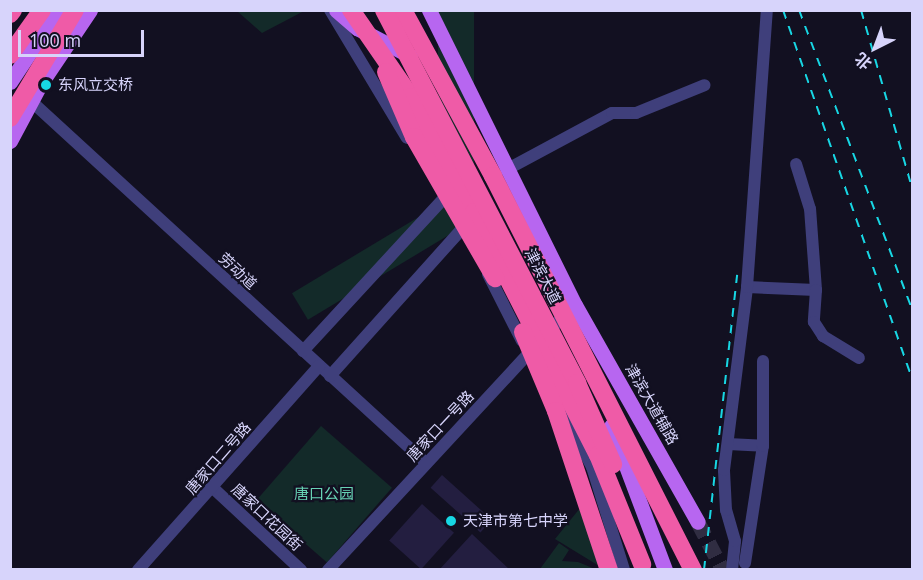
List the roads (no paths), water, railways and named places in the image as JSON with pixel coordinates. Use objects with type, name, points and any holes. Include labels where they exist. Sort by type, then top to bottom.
[{"type":"highway","points":[[10,14],[13,10]]},
{"type":"highway","points":[[10,54],[42,10]]},
{"type":"highway","points":[[10,118],[75,10]]},
{"type":"highway","points":[[351,10],[416,105],[474,212],[598,454],[643,567]]},
{"type":"highway","points":[[362,10],[405,119],[529,344],[587,497],[609,570]]},
{"type":"highway","name":"津滨大道","points":[[382,10],[398,36],[604,438],[627,502],[643,567]]},
{"type":"highway","name":"津滨大道","points":[[403,10],[499,173],[621,437]]},
{"type":"highway","points":[[416,10],[499,173]]},
{"type":"highway","points":[[621,437],[693,570]]},
{"type":"highway","points":[[621,437],[703,570]]},
{"type":"main road","points":[[10,82],[58,10]]},
{"type":"main road","points":[[10,141],[68,40],[90,10]]},
{"type":"main road","points":[[336,10],[366,33],[414,58],[430,75],[621,437]]},
{"type":"main road","name":"津滨大道辅路","points":[[429,10],[499,173],[698,522]]},
{"type":"main road","name":"津滨大道","points":[[621,437],[665,570]]},
{"type":"street","points":[[27,10],[68,40]]},
{"type":"street","points":[[330,10],[462,229],[592,467],[624,570]]},
{"type":"street","points":[[732,570],[735,541],[726,510],[725,480],[747,287],[767,10]]},
{"type":"street","points":[[499,173],[612,113],[636,113],[705,85]]},
{"type":"street","name":"劳动道","points":[[31,101],[426,463]]},
{"type":"street","points":[[796,164],[810,209],[816,290],[814,322],[823,336],[859,358]]},
{"type":"street","points":[[303,351],[444,198]]},
{"type":"street","points":[[330,376],[462,229]]},
{"type":"street","points":[[747,287],[816,290]]},
{"type":"street","name":"唐家口一号路","points":[[328,570],[574,305]]},
{"type":"street","points":[[745,563],[763,446],[763,362]]},
{"type":"street","name":"唐家口二号路","points":[[138,570],[319,366]]},
{"type":"street","points":[[728,444],[763,446]]},
{"type":"street","name":"唐家口花园街","points":[[212,487],[302,570]]},
{"type":"tunnel","points":[[698,522],[723,570]]},
{"type":"railway","points":[[783,10],[912,378]]},
{"type":"railway","points":[[799,10],[912,309]]},
{"type":"railway","points":[[861,10],[912,188]]},
{"type":"railway","points":[[704,570],[737,275]]},
{"type":"place","name":"东风立交桥","points":[[46,85]]},
{"type":"place","name":"天津市第七中学","points":[[451,521]]},
{"type":"park label","name":"唐口公园","points":[[324,494]]}]
